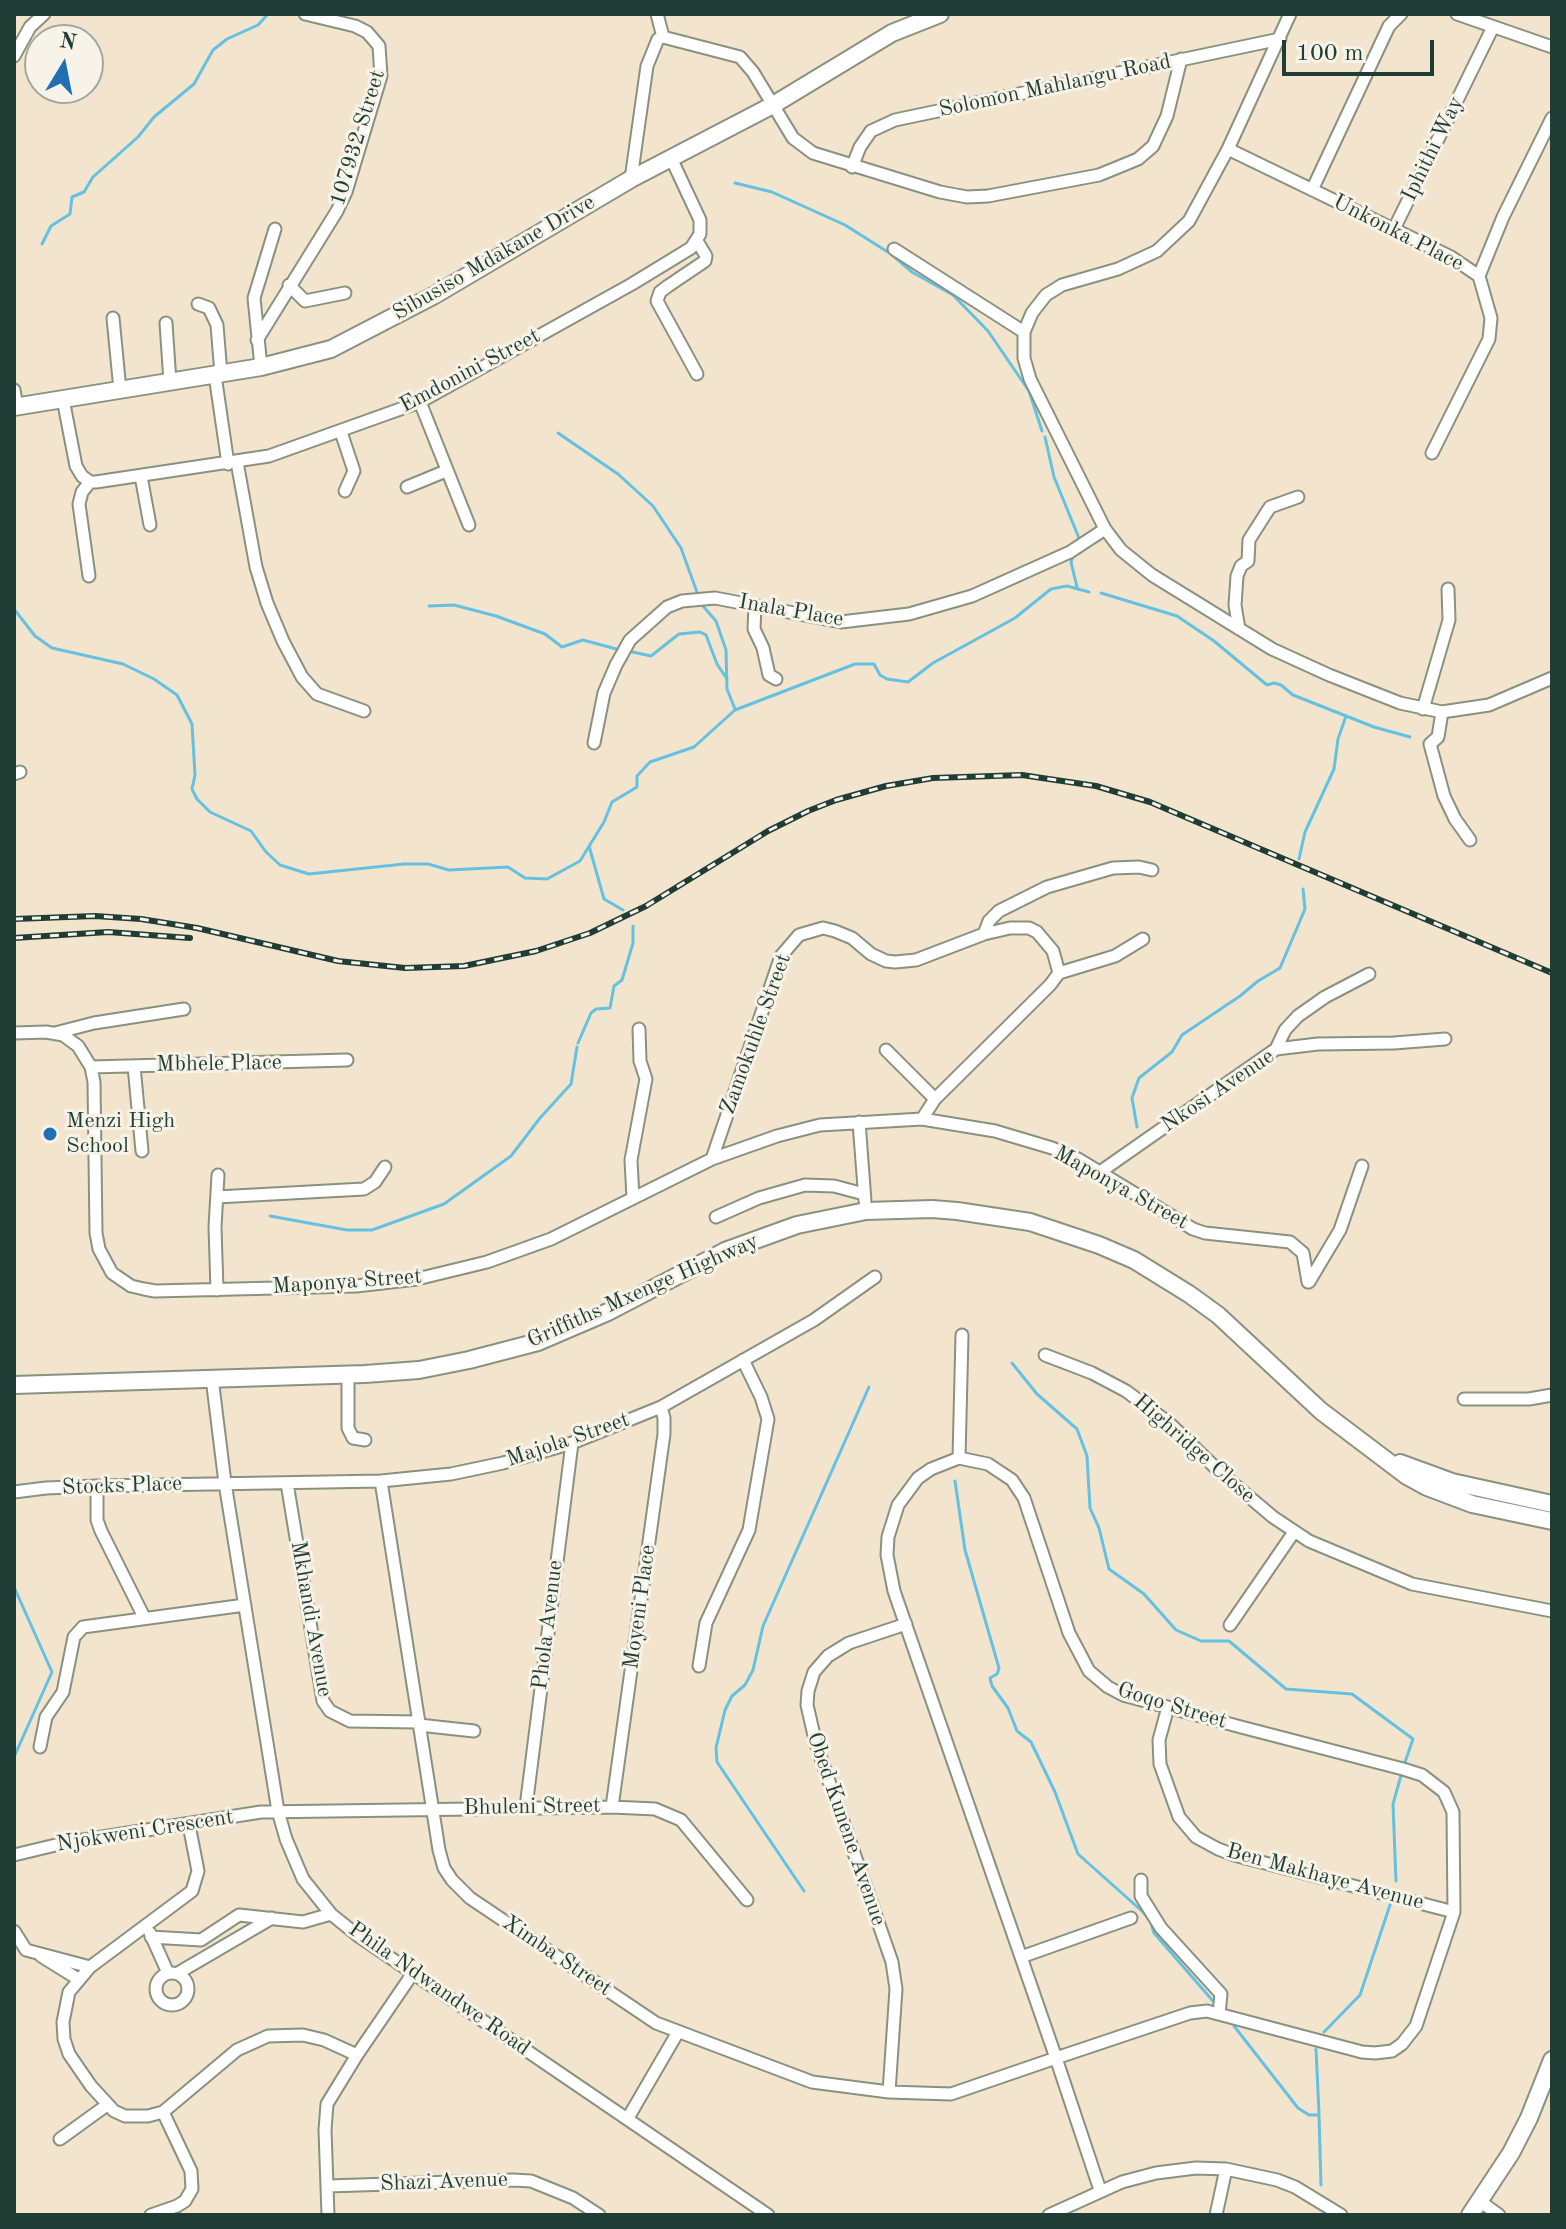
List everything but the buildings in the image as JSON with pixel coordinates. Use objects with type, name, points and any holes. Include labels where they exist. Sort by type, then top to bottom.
[{"type":"street","points":[[14,56],[23,37],[44,14]]},
{"type":"street","name":"107932 Street","points":[[257,340],[342,200],[373,105],[382,65],[379,46],[367,32],[355,26],[305,14]]},
{"type":"street","points":[[657,14],[663,37]]},
{"type":"street","name":"Sibusiso Mdakane Drive","points":[[15,401],[63,399],[170,382],[261,367],[331,349],[433,296],[631,179],[772,104],[911,19],[940,14]]},
{"type":"street","points":[[1290,14],[1228,149],[1189,221],[1157,251],[1131,264],[1051,290],[1032,313],[1024,332],[1024,358],[1033,385],[1105,529],[1121,550],[1152,575],[1272,649],[1329,675],[1423,709],[1442,712],[1489,705],[1552,678]]},
{"type":"street","points":[[1312,190],[1389,26],[1401,14]]},
{"type":"street","points":[[1457,14],[1552,47]]},
{"type":"street","name":"Iphithi Way","points":[[1394,229],[1493,27]]},
{"type":"street","points":[[631,179],[647,66],[658,39],[663,37],[740,57],[793,138],[803,147],[852,167],[940,192],[977,197],[1112,171],[1132,163],[1153,146],[1167,116],[1181,59]]},
{"type":"street","name":"Solomon Mahlangu Road","points":[[852,167],[871,131],[895,120],[1280,39]]},
{"type":"street","points":[[1479,276],[1503,217],[1552,118]]},
{"type":"street","name":"Unkonka Place","points":[[1228,149],[1394,229],[1467,266],[1479,276],[1491,318],[1489,339],[1432,453]]},
{"type":"street","points":[[671,158],[698,212],[701,227],[697,241],[706,256],[705,261],[660,292],[657,301],[697,374]]},
{"type":"street","points":[[261,367],[254,298],[275,229]]},
{"type":"street","name":"Emdonini Street","points":[[90,482],[269,456],[420,402],[632,284],[691,248],[697,241]]},
{"type":"street","points":[[894,249],[1024,332]]},
{"type":"street","points":[[289,285],[305,301],[345,293]]},
{"type":"street","points":[[198,304],[209,308],[217,325],[218,374],[233,463],[256,567],[283,641],[302,677],[317,694],[364,711]]},
{"type":"street","points":[[113,318],[120,390]]},
{"type":"street","points":[[166,323],[170,382]]},
{"type":"street","points":[[63,399],[74,458],[79,471],[90,482],[82,492],[79,504],[89,576]]},
{"type":"street","points":[[420,402],[469,525]]},
{"type":"street","points":[[341,432],[354,471],[345,491]]},
{"type":"street","points":[[407,487],[446,471]]},
{"type":"street","points":[[141,476],[150,525]]},
{"type":"street","points":[[1239,629],[1235,605],[1237,576],[1241,566],[1248,561],[1249,540],[1270,507],[1298,497]]},
{"type":"street","name":"Inala Place","points":[[594,743],[604,693],[630,640],[655,615],[682,601],[715,598],[841,622],[909,614],[972,596],[1070,552],[1105,529]]},
{"type":"street","points":[[1423,709],[1449,620],[1448,589]]},
{"type":"street","points":[[755,605],[754,629],[763,648],[769,675],[776,679]]},
{"type":"street","points":[[1442,712],[1438,737],[1430,744],[1444,796],[1470,840]]},
{"type":"street","points":[[984,934],[989,921],[999,911],[1047,887],[1113,868],[1152,870]]},
{"type":"street","name":"Zamokuhle Street","points":[[712,1159],[781,956],[793,940],[806,931],[823,928],[852,938],[871,954],[895,962],[916,960],[984,934],[1010,928],[1029,928],[1037,932],[1053,951],[1059,973]]},
{"type":"street","points":[[922,1119],[935,1099],[1059,973],[1115,956],[1143,939]]},
{"type":"street","points":[[1276,1049],[1285,1030],[1298,1016],[1325,997],[1369,974]]},
{"type":"street","points":[[14,1033],[55,1033],[94,1023],[184,1009]]},
{"type":"street","points":[[633,1198],[631,1160],[646,1084],[640,1061],[639,1029]]},
{"type":"street","points":[[55,1033],[78,1046],[91,1067]]},
{"type":"street","name":"Nkosi Avenue","points":[[1100,1172],[1276,1049],[1318,1044],[1445,1039]]},
{"type":"street","points":[[886,1050],[935,1099]]},
{"type":"street","name":"Mbhele Place","points":[[91,1067],[347,1060]]},
{"type":"street","points":[[134,1066],[142,1151]]},
{"type":"street","name":"Maponya Street","points":[[91,1067],[94,1082],[96,1233],[104,1260],[112,1273],[131,1286],[155,1291],[356,1286],[417,1279],[526,1249],[712,1159],[777,1136],[820,1125],[922,1119],[1029,1140],[1078,1159],[1193,1229],[1290,1242],[1297,1246],[1306,1261],[1308,1282],[1340,1230],[1362,1166]]},
{"type":"street","points":[[859,1122],[865,1203]]},
{"type":"street","points":[[217,1197],[364,1189],[375,1182],[385,1167]]},
{"type":"street","points":[[217,1290],[218,1175]]},
{"type":"street","points":[[716,1217],[759,1198],[805,1185],[834,1186],[865,1203]]},
{"type":"street","name":"Griffiths Mxenge Highway","points":[[14,1385],[348,1375],[419,1370],[508,1351],[538,1342],[608,1312],[744,1243],[865,1203],[991,1215],[1064,1233],[1134,1260],[1218,1315],[1321,1411],[1407,1476],[1449,1496],[1495,1510],[1552,1521]]},
{"type":"street","name":"Majola Street","points":[[225,1483],[381,1481],[436,1476],[478,1469],[572,1443],[661,1407],[814,1320],[875,1277]]},
{"type":"street","points":[[962,1335],[959,1458],[918,1478],[898,1505],[887,1555],[894,1591],[1100,2190]]},
{"type":"street","name":"Highridge Close","points":[[1045,1355],[1092,1373],[1126,1391],[1169,1423],[1222,1474],[1294,1532],[1366,1567],[1412,1584],[1552,1611]]},
{"type":"street","points":[[699,1666],[706,1623],[749,1530],[768,1419],[743,1360]]},
{"type":"street","points":[[348,1375],[348,1428],[353,1438],[365,1440]]},
{"type":"street","name":"Phila Ndwandwe Road","points":[[212,1378],[225,1483],[278,1811],[289,1849],[303,1879],[331,1914],[768,2215]]},
{"type":"street","points":[[1464,1399],[1529,1399],[1552,1395]]},
{"type":"street","name":"Moyeni Place","points":[[612,1807],[664,1434],[661,1407]]},
{"type":"street","name":"Phola Avenue","points":[[526,1807],[572,1443]]},
{"type":"street","name":"Goqo Street","points":[[959,1458],[1001,1470],[1019,1488],[1069,1633],[1089,1671],[1108,1687],[1123,1695],[1403,1769],[1434,1782],[1444,1792],[1453,1812],[1454,1912],[1416,2026],[1392,2051],[1362,2052],[1219,2014],[1190,2013],[1056,2058]]},
{"type":"street","name":"Griffiths Mxenge Highway","points":[[1387,1458],[1452,1482],[1552,1504]]},
{"type":"street","name":"Ximba Street","points":[[381,1481],[432,1808],[444,1868],[461,1890],[656,2023],[812,2082],[889,2092],[951,2094],[1056,2058]]},
{"type":"street","name":"Stocks Place","points":[[16,1492],[97,1486],[225,1483]]},
{"type":"street","name":"Mkhandi Avenue","points":[[287,1483],[323,1701],[330,1711],[350,1721],[418,1724],[474,1731]]},
{"type":"street","points":[[97,1486],[97,1520],[144,1617]]},
{"type":"street","points":[[1230,1625],[1294,1532]]},
{"type":"street","points":[[40,1747],[46,1717],[63,1692],[74,1637],[83,1627],[245,1605]]},
{"type":"street","name":"Obed Kunene Avenue","points":[[889,2092],[895,1976],[816,1744],[807,1705],[814,1672],[828,1656],[849,1643],[906,1624]]},
{"type":"street","name":"Ben Makhaye Avenue","points":[[1168,1707],[1159,1740],[1160,1764],[1179,1817],[1196,1837],[1234,1855],[1454,1912]]},
{"type":"street","name":"Bhuleni Street","points":[[278,1811],[526,1807],[655,1809],[681,1820],[747,1900]]},
{"type":"street","name":"Njokweni Crescent","points":[[14,1855],[64,1843],[278,1811]]},
{"type":"street","points":[[189,1825],[197,1860],[196,1882],[184,1899],[149,1932],[90,1967],[78,1979],[69,1992],[65,2007],[64,2039],[69,2054],[107,2105],[125,2116],[148,2116],[163,2112],[237,2050],[268,2036],[303,2035],[324,2040],[357,2055]]},
{"type":"street","points":[[1141,1880],[1141,1896],[1161,1928],[1221,1994],[1219,2014]]},
{"type":"street","points":[[149,1932],[201,1940],[239,1915],[303,1922],[331,1914]]},
{"type":"street","points":[[149,1932],[173,1973],[272,1918]]},
{"type":"street","points":[[1021,1957],[1131,1918]]},
{"type":"street","points":[[14,1931],[26,1950],[90,1967]]},
{"type":"street","points":[[32,1951],[78,1979]]},
{"type":"street","points":[[328,2215],[327,2104],[413,1973]]},
{"type":"street","points":[[628,2118],[678,2032]]},
{"type":"street","points":[[1499,2215],[1476,2208],[1529,2118],[1552,2060]]},
{"type":"street","points":[[60,2139],[107,2105]]},
{"type":"street","points":[[151,2215],[185,2201],[192,2189],[191,2171],[163,2112]]},
{"type":"street","points":[[1216,2215],[1226,2169]]},
{"type":"street","points":[[1049,2215],[1100,2190],[1139,2177],[1174,2170],[1226,2169],[1295,2187],[1341,2215]]},
{"type":"street","name":"Shazi Avenue","points":[[328,2186],[522,2180],[551,2187],[599,2215]]},
{"type":"waterway","points":[[42,244],[51,226],[70,214],[72,197],[84,192],[93,177],[138,137],[154,117],[194,84],[213,50],[227,39],[258,25],[268,14]]},
{"type":"waterway","points":[[735,183],[772,192],[845,225],[891,254],[912,272],[953,295],[988,331],[1029,391],[1042,431]]},
{"type":"waterway","points":[[558,433],[618,474],[653,506],[681,548],[698,595]]},
{"type":"waterway","points":[[1045,437],[1054,477],[1081,543]]},
{"type":"waterway","points":[[1073,556],[1071,562],[1077,587]]},
{"type":"waterway","points":[[14,609],[35,636],[52,648],[123,664],[154,679],[177,695],[192,724],[195,775],[192,789],[197,799],[210,812],[251,831],[280,865],[309,874],[404,864],[428,864],[449,870],[508,867],[525,878],[547,879],[580,861],[604,822],[612,802],[637,787],[637,776],[650,762],[694,747],[735,710],[855,664],[874,664],[880,675],[887,679],[908,682],[933,663],[1015,618],[1051,589],[1067,586],[1089,592]]},
{"type":"waterway","points":[[1101,593],[1177,616],[1214,641],[1267,685],[1281,685],[1293,695],[1374,727],[1410,737]]},
{"type":"waterway","points":[[429,606],[454,605],[496,616],[545,634],[562,647],[583,640],[620,650]]},
{"type":"waterway","points":[[702,605],[716,621],[726,650],[727,689],[735,709]]},
{"type":"waterway","points":[[628,651],[651,656],[679,634],[700,632],[706,635],[717,664],[727,679]]},
{"type":"waterway","points":[[1299,859],[1305,832],[1334,769],[1338,739],[1346,716]]},
{"type":"waterway","points":[[589,846],[604,899],[623,910]]},
{"type":"waterway","points":[[1137,1127],[1132,1098],[1139,1078],[1172,1052],[1182,1035],[1280,968],[1305,909],[1303,889]]},
{"type":"waterway","points":[[578,1043],[591,1013],[596,1009],[610,1008],[614,986],[622,980],[633,943],[633,926]]},
{"type":"waterway","points":[[270,1216],[347,1230],[372,1230],[444,1204],[511,1156],[571,1084],[577,1047]]},
{"type":"waterway","points":[[1012,1363],[1037,1394],[1077,1429],[1087,1456],[1090,1508],[1099,1528],[1109,1569],[1144,1594],[1176,1630],[1201,1641],[1229,1641],[1286,1689],[1352,1694],[1413,1739],[1404,1765]]},
{"type":"waterway","points":[[804,1891],[717,1762],[716,1748],[725,1710],[753,1670],[763,1626],[869,1387]]},
{"type":"waterway","points":[[955,1481],[965,1550],[999,1668],[997,1674],[990,1678],[992,1686],[1008,1708],[1017,1731],[1031,1742],[1055,1792],[1078,1854],[1143,1912],[1150,1920],[1154,1933],[1213,2001]]},
{"type":"waterway","points":[[14,1587],[52,1672],[14,1757]]},
{"type":"waterway","points":[[1396,1881],[1393,1804],[1402,1772]]},
{"type":"waterway","points":[[1324,2032],[1360,1995],[1391,1902]]},
{"type":"waterway","points":[[1234,2026],[1298,2108],[1309,2115],[1319,2115],[1321,2185]]},
{"type":"waterway","points":[[1316,2049],[1319,2113]]},
{"type":"railway","points":[[14,919],[95,916],[141,919],[197,928],[338,961],[405,968],[464,966],[536,951],[590,933],[646,906],[768,831],[836,800],[886,786],[933,778],[1022,775],[1096,786],[1150,802],[1552,973]]},
{"type":"railway","points":[[14,938],[108,932],[190,938]]},
{"type":"place","name":"Menzi High School","points":[[50,1134]]}]
